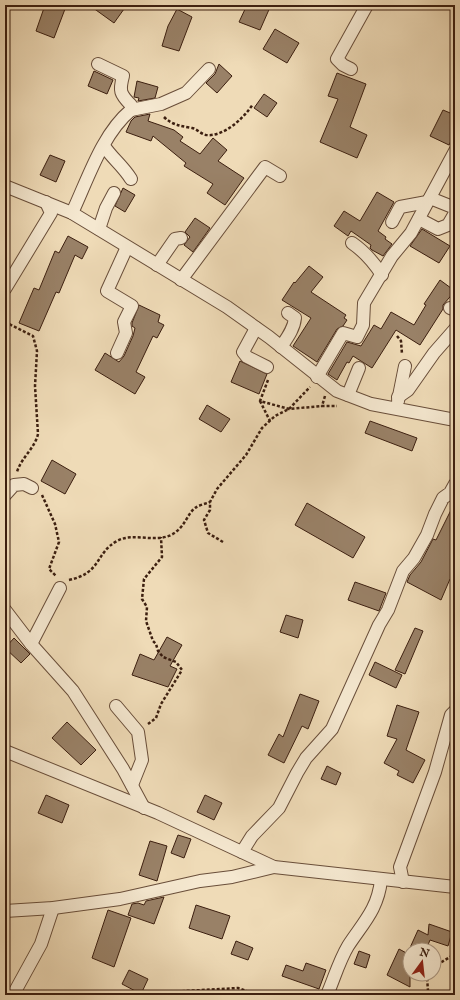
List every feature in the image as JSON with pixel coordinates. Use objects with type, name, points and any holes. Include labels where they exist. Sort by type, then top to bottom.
[{"type":"street","points":[[351,69],[343,65],[337,59],[367,5]]},
{"type":"street","points":[[98,64],[123,76],[120,89],[124,98],[131,105],[131,110]]},
{"type":"street","points":[[72,213],[104,146],[118,121],[131,110],[161,104],[186,93],[209,69]]},
{"type":"street","points":[[104,146],[112,158],[123,166],[131,179]]},
{"type":"street","points":[[317,377],[343,334],[356,336],[363,325],[364,303],[392,256],[411,233],[455,152]]},
{"type":"street","points":[[182,280],[265,167],[280,176]]},
{"type":"street","points":[[5,186],[72,213],[182,280],[256,328],[336,391],[371,404],[397,403],[455,420]]},
{"type":"street","points":[[99,229],[106,208],[114,192]]},
{"type":"street","points":[[392,222],[400,207],[429,200],[455,208]]},
{"type":"street","points":[[5,289],[51,213],[46,202]]},
{"type":"street","points":[[419,218],[438,229],[448,225],[455,213]]},
{"type":"street","points":[[157,265],[175,239],[180,238]]},
{"type":"street","points":[[352,243],[365,252],[382,275]]},
{"type":"street","points":[[117,353],[126,333],[124,322],[132,306],[106,291],[127,247]]},
{"type":"street","points":[[281,347],[291,332],[295,318],[288,313]]},
{"type":"street","points":[[256,328],[243,352],[247,357],[267,366]]},
{"type":"street","points":[[397,403],[434,353],[455,329]]},
{"type":"street","points":[[397,403],[405,366]]},
{"type":"street","points":[[348,395],[359,368]]},
{"type":"street","points":[[5,495],[14,484],[24,484],[32,488]]},
{"type":"street","points":[[242,852],[252,836],[280,808],[306,758],[332,729],[379,626],[388,610],[392,595],[403,571],[414,558],[427,535],[434,514],[443,498],[450,493],[455,484]]},
{"type":"street","points":[[31,644],[62,585]]},
{"type":"street","points":[[5,610],[31,644],[73,691],[132,785],[144,808]]},
{"type":"street","points":[[116,706],[138,732],[142,760],[132,785]]},
{"type":"street","points":[[403,882],[400,867],[435,772],[450,715],[455,711]]},
{"type":"street","points":[[5,751],[158,813],[274,867],[455,887]]},
{"type":"street","points":[[5,911],[52,908],[120,899],[200,881],[232,877],[274,867]]},
{"type":"street","points":[[327,995],[348,947],[370,916],[379,895],[381,880]]},
{"type":"street","points":[[13,995],[41,944],[52,908]]},
{"type":"path","points":[[161,104],[162,116],[171,123],[194,128],[204,134],[213,135],[226,132],[253,104]]},
{"type":"path","points":[[5,322],[33,336],[37,351],[35,386],[38,434],[37,442],[19,466],[14,484]]},
{"type":"path","points":[[397,336],[400,341],[405,366]]},
{"type":"path","points":[[267,366],[272,370],[260,401],[270,421]]},
{"type":"path","points":[[223,542],[208,534],[204,520],[210,510],[210,502],[222,482],[246,455],[262,428],[289,409],[314,384],[317,377]]},
{"type":"path","points":[[260,401],[289,409],[322,406]]},
{"type":"path","points":[[32,488],[41,493],[55,524],[59,542],[49,569],[62,585],[82,577],[91,571],[108,547],[118,540],[132,538],[154,539],[171,535],[185,524],[196,507],[210,502]]},
{"type":"path","points":[[138,732],[156,718],[161,704],[182,670],[176,662],[163,657],[158,651],[146,621],[147,607],[142,599],[144,579],[162,557],[161,537]]},
{"type":"path","points":[[442,962],[455,954]]},
{"type":"path","points":[[427,982],[428,991],[436,995]]},
{"type":"path","points":[[163,995],[166,992],[238,988],[257,995]]},
{"type":"building","points":[[45,5],[54,5],[65,9],[54,38],[36,31]]},
{"type":"building","points":[[89,5],[118,5],[124,9],[114,23]]},
{"type":"building","points":[[247,5],[271,5],[260,30],[239,22]]},
{"type":"building","points":[[177,9],[192,17],[179,51],[162,46],[168,26]]},
{"type":"building","points":[[275,29],[299,43],[287,63],[263,49]]},
{"type":"building","points":[[219,64],[232,76],[217,93],[206,83],[215,74]]},
{"type":"building","points":[[94,71],[113,80],[107,94],[88,86]]},
{"type":"building","points":[[337,73],[366,84],[350,127],[367,135],[357,158],[320,142],[338,99],[328,96]]},
{"type":"building","points":[[137,81],[158,87],[155,98],[138,101],[139,98],[134,97]]},
{"type":"building","points":[[264,94],[277,103],[267,117],[254,108]]},
{"type":"building","points":[[443,110],[455,115],[455,133],[449,145],[430,136]]},
{"type":"building","points":[[150,114],[148,121],[174,130],[183,137],[180,141],[200,154],[213,138],[227,150],[218,161],[244,178],[225,205],[207,193],[213,184],[184,166],[186,163],[153,136],[151,141],[126,132],[131,121],[135,117]]},
{"type":"building","points":[[50,155],[65,161],[56,182],[40,175]]},
{"type":"building","points":[[123,188],[135,195],[125,212],[115,206]]},
{"type":"building","points":[[377,192],[394,202],[378,231],[392,244],[383,256],[372,250],[370,248],[371,245],[351,231],[348,236],[334,226],[344,211],[360,221]]},
{"type":"building","points":[[195,218],[210,228],[193,252],[184,245],[190,237],[185,232]]},
{"type":"building","points":[[422,229],[450,246],[439,263],[410,246]]},
{"type":"building","points":[[68,236],[88,247],[82,259],[75,255],[59,293],[56,292],[39,331],[19,323],[34,288],[39,290],[55,251],[59,253]]},
{"type":"building","points":[[309,266],[323,277],[311,292],[346,315],[344,318],[347,320],[343,326],[337,329],[317,362],[293,346],[311,318],[282,300],[294,282],[295,283]]},
{"type":"building","points":[[440,280],[455,291],[443,305],[443,309],[420,345],[396,330],[372,368],[353,356],[349,363],[347,362],[337,380],[328,374],[347,342],[361,346],[374,325],[381,329],[391,312],[414,325],[426,305],[424,304]]},
{"type":"building","points":[[139,305],[160,315],[158,322],[164,325],[157,338],[153,336],[136,372],[145,377],[135,394],[95,370],[105,353],[119,362],[124,356],[133,336],[135,328],[132,326],[132,323]]},
{"type":"building","points":[[240,361],[267,374],[259,394],[231,382]]},
{"type":"building","points":[[207,405],[230,419],[221,432],[199,419]]},
{"type":"building","points":[[370,421],[417,438],[412,451],[365,433]]},
{"type":"building","points":[[52,460],[76,474],[65,494],[41,481]]},
{"type":"building","points":[[455,502],[455,581],[450,579],[441,600],[407,582],[410,575],[421,562],[433,539],[436,540]]},
{"type":"building","points":[[307,503],[365,537],[353,558],[295,525]]},
{"type":"building","points":[[355,582],[386,593],[379,611],[348,600]]},
{"type":"building","points":[[286,615],[303,620],[298,638],[280,632]]},
{"type":"building","points":[[415,628],[423,631],[405,674],[395,670]]},
{"type":"building","points":[[167,637],[182,645],[170,666],[177,669],[168,687],[132,675],[140,654],[154,660]]},
{"type":"building","points":[[14,638],[30,654],[21,663],[5,648]]},
{"type":"building","points":[[375,662],[402,675],[396,688],[369,675]]},
{"type":"building","points":[[300,694],[319,701],[308,729],[302,726],[284,763],[268,755],[279,734],[283,737]]},
{"type":"building","points":[[397,705],[419,712],[406,750],[425,760],[413,783],[397,775],[399,771],[384,763],[397,739],[387,736]]},
{"type":"building","points":[[67,722],[96,750],[81,765],[52,738]]},
{"type":"building","points":[[327,766],[341,773],[336,785],[321,779]]},
{"type":"building","points":[[46,795],[69,805],[62,823],[38,813]]},
{"type":"building","points":[[205,795],[222,803],[214,820],[197,812]]},
{"type":"building","points":[[178,835],[191,839],[184,858],[171,853]]},
{"type":"building","points":[[150,841],[167,846],[157,881],[139,875]]},
{"type":"building","points":[[164,897],[154,924],[128,915],[132,904],[138,903],[144,905],[146,901]]},
{"type":"building","points":[[196,905],[230,916],[222,939],[189,928]]},
{"type":"building","points":[[108,910],[131,918],[114,967],[92,958]]},
{"type":"building","points":[[429,924],[452,932],[448,946],[442,944],[442,942],[430,940],[429,942],[413,942],[418,930],[428,935]]},
{"type":"building","points":[[236,941],[253,948],[248,960],[231,954]]},
{"type":"building","points":[[399,949],[402,951],[402,982],[410,982],[410,987],[387,975]]},
{"type":"building","points":[[359,951],[370,955],[366,968],[354,964]]},
{"type":"building","points":[[306,963],[326,970],[319,989],[282,976],[286,965],[303,971]]},
{"type":"building","points":[[129,970],[148,979],[141,994],[122,984]]}]
